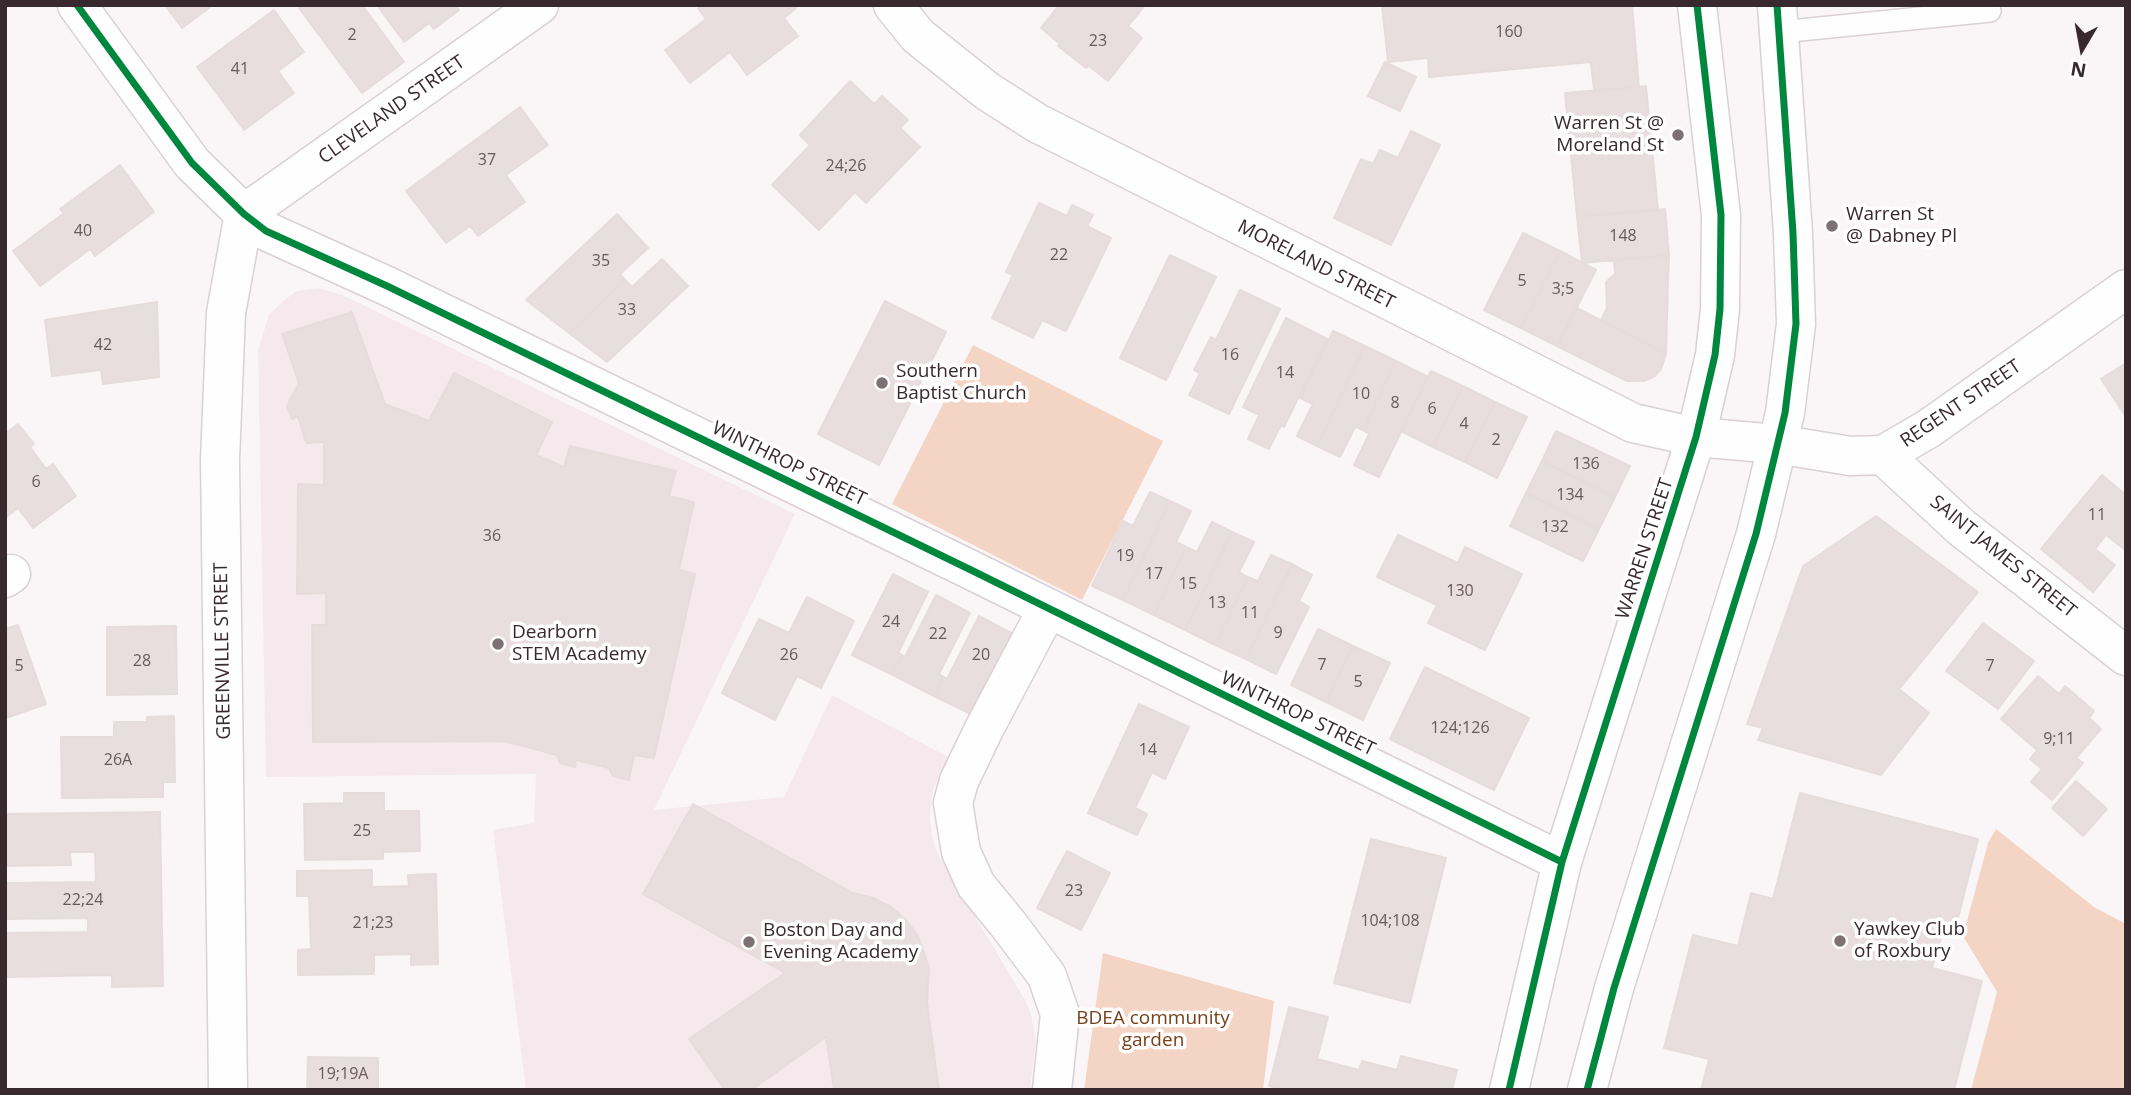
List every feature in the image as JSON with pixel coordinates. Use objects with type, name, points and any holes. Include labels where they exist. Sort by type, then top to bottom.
[{"type":"street","name":"WINTHROP STREET","points":[[77,5],[192,163],[244,214],[266,231],[387,286],[1562,862]]},
{"type":"street","name":"CLEVELAND STREET","points":[[244,214],[497,17],[539,5]]},
{"type":"street","name":"MORELAND STREET","points":[[893,5],[918,36],[987,91],[1037,124],[1633,423],[1696,437],[1777,444]]},
{"type":"street","name":"WARREN STREET","points":[[1509,1090],[1562,862],[1696,437],[1715,355],[1720,309],[1721,215],[1697,5]]},
{"type":"street","points":[[1587,1090],[1614,988],[1756,534],[1784,413],[1796,324],[1793,233],[1778,19]]},
{"type":"street","name":"GREENVILLE STREET","points":[[228,1090],[220,460],[226,313],[244,214]]},
{"type":"street","name":"REGENT STREET","points":[[1777,444],[1850,456],[1883,455],[1928,429],[2126,289]]},
{"type":"street","name":"SAINT JAMES STREET","points":[[1883,455],[1962,528],[2126,656]]},
{"type":"street","points":[[1048,608],[984,729],[959,781],[953,803],[961,852],[976,885],[1046,976],[1060,1014],[1052,1090]]},
{"type":"lane","points":[[1778,19],[1990,11]]},
{"type":"shaded area","points":[[318,288],[340,294],[795,514],[654,810],[784,797],[832,695],[948,757],[933,790],[930,817],[932,838],[939,856],[1031,1014],[1036,1041],[1030,1090],[526,1090],[493,830],[534,823],[536,774],[266,777],[258,350],[269,315],[296,291]]},
{"type":"green space","points":[[973,345],[1163,441],[1082,600],[892,504]]},
{"type":"green space","points":[[1996,829],[2094,907],[2126,924],[2126,1090],[1971,1090],[1997,992],[1963,936],[1988,843]]},
{"type":"green space","name":"BDEA community garden","points":[[1103,953],[1274,1001],[1263,1090],[1084,1090]]},
{"type":"building","points":[[165,5],[213,5],[182,28]]},
{"type":"building","points":[[302,5],[362,5],[404,62],[362,93],[299,8]]},
{"type":"building","points":[[377,5],[455,5],[459,10],[434,29],[429,23],[404,42]]},
{"type":"building","points":[[702,5],[794,5],[796,8],[784,18],[798,36],[747,75],[730,52],[690,83],[665,50],[706,19],[698,8]]},
{"type":"building","points":[[1059,5],[1145,5],[1128,26],[1142,38],[1108,81],[1058,46],[1060,44],[1041,28]]},
{"type":"building","points":[[1382,5],[1632,5],[1639,87],[1594,91],[1591,62],[1429,77],[1428,58],[1388,62]]},
{"type":"building","points":[[274,10],[304,52],[278,71],[294,93],[244,130],[197,67]]},
{"type":"building","points":[[1385,62],[1416,77],[1400,111],[1368,96]]},
{"type":"building","points":[[850,81],[874,104],[882,96],[908,120],[900,128],[920,147],[866,203],[855,192],[819,230],[772,185],[810,145],[800,135]]},
{"type":"building","points":[[1646,86],[1658,210],[1577,217],[1565,93]]},
{"type":"building","points":[[520,107],[548,145],[506,175],[525,202],[478,236],[470,226],[446,243],[406,191]]},
{"type":"building","points":[[1411,131],[1440,145],[1391,245],[1334,218],[1361,159],[1373,164],[1380,150],[1398,158]]},
{"type":"building","points":[[120,165],[154,212],[95,256],[90,249],[40,286],[13,251],[64,213],[60,209]]},
{"type":"building","points":[[1039,203],[1067,216],[1072,205],[1093,215],[1087,226],[1111,238],[1066,331],[1042,320],[1033,338],[992,318],[1013,275],[1006,272]]},
{"type":"building","points":[[1665,209],[1669,255],[1582,263],[1577,217]]},
{"type":"building","points":[[617,214],[648,248],[620,274],[625,280],[569,333],[526,300]]},
{"type":"building","points":[[1523,233],[1560,251],[1521,328],[1484,310]]},
{"type":"building","points":[[1560,251],[1596,270],[1557,346],[1521,328]]},
{"type":"building","points":[[1170,255],[1216,277],[1166,380],[1120,358]]},
{"type":"building","points":[[1669,255],[1666,354],[1601,320],[1607,308],[1606,282],[1615,274],[1614,260]]},
{"type":"building","points":[[662,259],[688,286],[607,362],[569,333],[625,280],[632,287]]},
{"type":"building","points":[[1240,290],[1280,309],[1229,414],[1189,395],[1200,373],[1194,370],[1211,337],[1216,340]]},
{"type":"building","name":"Southern Baptist Church","points":[[885,301],[946,332],[879,465],[818,434]]},
{"type":"building","points":[[157,302],[159,377],[103,384],[101,370],[52,376],[45,320]]},
{"type":"building","points":[[1577,308],[1666,354],[1661,369],[1655,376],[1644,381],[1627,381],[1557,346]]},
{"type":"building","name":"Dearborn STEM Academy","points":[[352,312],[385,404],[429,421],[454,373],[552,422],[536,455],[564,467],[570,446],[676,471],[669,496],[694,502],[679,570],[695,574],[654,758],[634,755],[629,780],[613,776],[609,768],[576,760],[575,767],[560,763],[557,755],[504,741],[313,742],[312,625],[326,625],[326,593],[297,594],[298,484],[324,485],[324,442],[306,443],[298,416],[292,419],[287,406],[299,383],[282,334]]},
{"type":"building","points":[[1286,318],[1327,339],[1284,427],[1281,425],[1269,449],[1248,439],[1259,415],[1243,407]]},
{"type":"building","points":[[1333,331],[1365,346],[1317,446],[1297,436],[1313,404],[1300,398]]},
{"type":"building","points":[[1365,346],[1396,361],[1363,430],[1355,427],[1340,457],[1317,446]]},
{"type":"building","points":[[1396,361],[1428,377],[1379,477],[1354,465],[1369,434],[1363,430]]},
{"type":"building","points":[[2126,363],[2126,417],[2101,379]]},
{"type":"building","points":[[1431,371],[1463,386],[1433,447],[1401,431]]},
{"type":"building","points":[[1463,386],[1495,402],[1465,462],[1433,447]]},
{"type":"building","points":[[1495,402],[1527,417],[1497,478],[1465,462]]},
{"type":"building","points":[[18,424],[34,444],[30,447],[46,469],[53,464],[76,496],[33,528],[18,508],[5,518],[5,434]]},
{"type":"building","points":[[1556,431],[1630,466],[1615,497],[1542,461]]},
{"type":"building","points":[[1542,461],[1615,497],[1599,529],[1526,493]]},
{"type":"building","points":[[2102,475],[2126,495],[2126,547],[2124,549],[2106,535],[2095,549],[2115,565],[2093,592],[2041,549]]},
{"type":"building","points":[[1150,492],[1170,501],[1123,600],[1092,586],[1123,521],[1133,526]]},
{"type":"building","points":[[1526,493],[1599,529],[1583,561],[1510,526]]},
{"type":"building","points":[[1170,501],[1191,511],[1176,542],[1186,547],[1154,615],[1123,600]]},
{"type":"building","points":[[1876,516],[1978,592],[1899,689],[1929,713],[1881,775],[1758,740],[1763,728],[1747,724],[1803,566]]},
{"type":"building","points":[[1212,522],[1232,532],[1185,630],[1154,615],[1186,547],[1197,552]]},
{"type":"building","points":[[1232,532],[1254,542],[1239,572],[1248,577],[1215,645],[1185,630]]},
{"type":"building","points":[[1398,535],[1458,563],[1465,547],[1522,574],[1485,650],[1428,623],[1437,605],[1377,577]]},
{"type":"building","points":[[1271,555],[1292,564],[1246,659],[1215,645],[1248,577],[1258,581]]},
{"type":"building","points":[[1292,564],[1312,575],[1299,601],[1309,607],[1276,674],[1246,659]]},
{"type":"building","points":[[893,574],[928,592],[898,653],[902,655],[891,674],[852,655]]},
{"type":"building","points":[[936,595],[970,613],[939,674],[944,677],[934,696],[891,674],[902,655],[905,657]]},
{"type":"building","points":[[807,597],[854,621],[821,688],[797,676],[775,720],[722,693],[759,619],[789,633]]},
{"type":"building","points":[[979,616],[1013,634],[973,715],[934,696],[944,677],[947,679]]},
{"type":"building","points":[[1983,623],[2034,661],[1998,709],[1946,671]]},
{"type":"building","points":[[18,625],[46,704],[6,718],[5,629]]},
{"type":"building","points":[[176,626],[177,694],[107,695],[107,627]]},
{"type":"building","points":[[1318,629],[1353,646],[1326,702],[1291,685]]},
{"type":"building","points":[[1353,646],[1390,663],[1363,720],[1326,702]]},
{"type":"building","points":[[1425,667],[1529,718],[1494,790],[1390,739]]},
{"type":"building","points":[[2038,676],[2059,694],[2065,686],[2094,711],[2089,718],[2101,729],[2076,758],[2083,763],[2052,800],[2031,782],[2042,769],[2030,759],[2037,750],[2001,719]]},
{"type":"building","points":[[1139,704],[1189,727],[1165,779],[1152,772],[1135,808],[1147,814],[1137,835],[1088,813]]},
{"type":"building","points":[[174,716],[175,782],[163,782],[163,797],[62,798],[61,737],[114,737],[114,722],[147,722],[147,717]]},
{"type":"building","points":[[2076,781],[2107,809],[2083,836],[2052,808]]},
{"type":"building","points":[[344,793],[384,793],[384,811],[419,811],[420,851],[383,852],[383,859],[305,860],[304,804],[344,803]]},
{"type":"building","name":"Yawkey Club of Roxbury","points":[[1800,793],[1978,839],[1954,934],[1943,931],[1932,968],[1982,981],[1954,1090],[1701,1090],[1709,1059],[1664,1048],[1693,935],[1738,946],[1751,893],[1773,899]]},
{"type":"building","points":[[693,804],[853,893],[873,898],[891,907],[906,920],[918,936],[929,968],[927,1003],[939,1090],[834,1090],[826,1037],[751,1090],[725,1090],[689,1039],[785,973],[643,894]]},
{"type":"building","points":[[160,812],[163,986],[112,987],[112,975],[5,977],[5,933],[88,932],[88,918],[5,919],[5,883],[96,882],[95,852],[70,852],[71,865],[5,866],[5,814]]},
{"type":"building","points":[[1371,839],[1446,858],[1410,1003],[1334,983]]},
{"type":"building","points":[[1067,851],[1110,873],[1081,930],[1037,908]]},
{"type":"building","points":[[372,870],[372,887],[409,886],[408,875],[436,874],[438,964],[411,965],[411,954],[374,955],[374,974],[298,975],[298,950],[311,949],[309,896],[297,896],[297,871]]},
{"type":"building","points":[[1289,1007],[1328,1017],[1317,1059],[1359,1070],[1362,1061],[1397,1070],[1401,1056],[1457,1070],[1452,1090],[1282,1090],[1269,1086]]},
{"type":"building","points":[[308,1057],[378,1058],[378,1090],[307,1090]]},
{"type":"cycle path","points":[[77,5],[192,163],[244,214],[266,231],[387,286],[971,570],[1562,862]]},
{"type":"cycle path","points":[[1509,1090],[1562,862],[1696,437],[1715,355],[1720,309],[1721,215],[1697,5]]},
{"type":"cycle path","points":[[1587,1090],[1614,988],[1756,534],[1785,413],[1796,324],[1793,233],[1777,5]]},
{"type":"place","name":"Warren St @ Moreland St","points":[[1678,135]]},
{"type":"place","name":"Warren St @ Dabney Pl","points":[[1832,226]]},
{"type":"place","name":"Southern Baptist Church","points":[[882,383]]},
{"type":"place","name":"Dearborn STEM Academy","points":[[498,644]]},
{"type":"place","name":"Yawkey Club of Roxbury","points":[[1840,941]]},
{"type":"place","name":"Boston Day and Evening Academy","points":[[749,942]]}]
